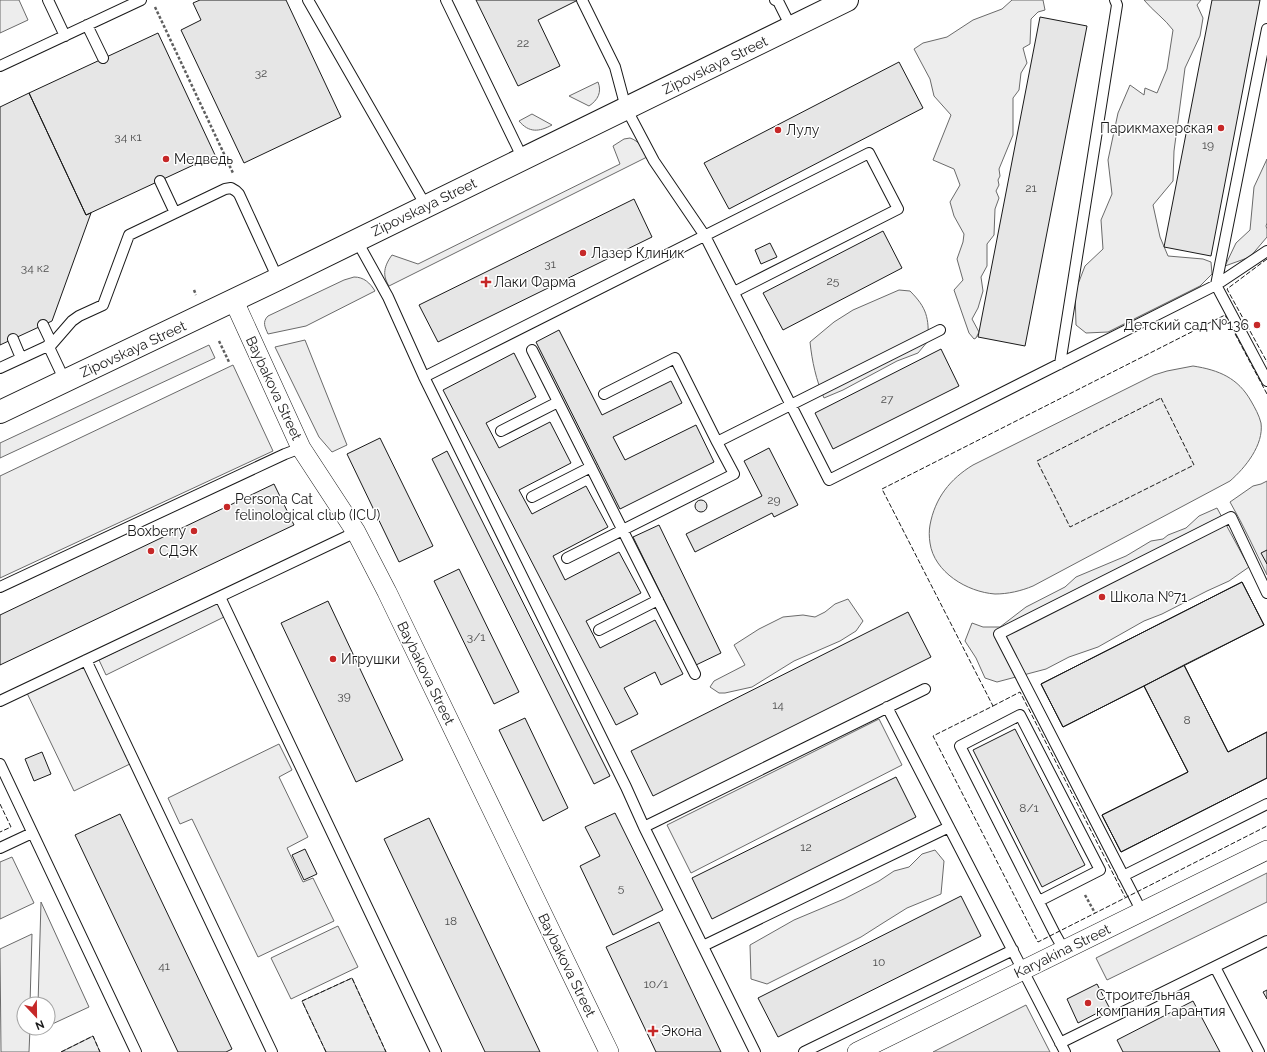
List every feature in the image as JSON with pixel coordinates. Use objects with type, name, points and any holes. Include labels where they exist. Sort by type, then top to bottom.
[{"type":"street","name":"Zipovskaya Street","points":[[0,412],[234,301],[847,0]]},
{"type":"street","name":"Baybakova Street","points":[[234,301],[301,448],[356,532],[387,592],[609,1052]]},
{"type":"street","name":"Karyakina Street","points":[[856,1052],[1267,850]]},
{"type":"lane","points":[[48,0],[65,36]]},
{"type":"lane","points":[[0,66],[142,0]]},
{"type":"lane","points":[[308,0],[426,206]]},
{"type":"lane","points":[[446,0],[523,158]]},
{"type":"lane","points":[[582,0],[615,67],[626,108],[654,161],[705,236],[829,480],[1216,285],[1267,251]]},
{"type":"lane","points":[[775,0],[778,1],[791,27]]},
{"type":"lane","points":[[1060,364],[1117,5],[1115,0]]},
{"type":"lane","points":[[87,26],[103,58]]},
{"type":"lane","points":[[1267,29],[1216,285],[1267,381]]},
{"type":"lane","points":[[424,377],[869,153],[898,209],[734,292]]},
{"type":"lane","points":[[160,180],[175,213]]},
{"type":"lane","points":[[0,368],[50,344],[72,321],[79,316],[103,305],[130,235],[225,189],[231,188],[239,194],[278,279]]},
{"type":"lane","points":[[357,241],[388,297],[424,377],[755,1052]]},
{"type":"lane","points":[[43,325],[65,381]]},
{"type":"lane","points":[[717,442],[940,330]]},
{"type":"lane","points":[[13,339],[21,358]]},
{"type":"lane","points":[[532,350],[695,674]]},
{"type":"lane","points":[[567,558],[734,474],[675,358],[604,394]]},
{"type":"lane","points":[[501,431],[558,402]]},
{"type":"lane","points":[[0,588],[285,454],[301,448]]},
{"type":"lane","points":[[532,497],[591,467]]},
{"type":"lane","points":[[1142,912],[999,634],[1231,517],[1267,593]]},
{"type":"lane","points":[[0,701],[356,532]]},
{"type":"lane","points":[[220,596],[436,1052]]},
{"type":"lane","points":[[599,630],[658,600]]},
{"type":"lane","points":[[86,660],[272,1052]]},
{"type":"lane","points":[[644,827],[925,688]]},
{"type":"lane","points":[[887,707],[1063,1048],[1267,941]]},
{"type":"lane","points":[[1039,901],[1100,870],[1020,715],[960,746],[1039,901],[1064,950]]},
{"type":"lane","points":[[0,764],[136,1052]]},
{"type":"lane","points":[[1123,876],[1267,804]]},
{"type":"lane","points":[[703,946],[949,827]]},
{"type":"lane","points":[[0,848],[32,833]]},
{"type":"lane","points":[[804,1052],[1013,950]]},
{"type":"lane","points":[[1215,967],[1259,1052]]},
{"type":"path","points":[[152,0],[235,178],[236,191]]},
{"type":"path","points":[[218,341],[229,362]]},
{"type":"shaded area","points":[[0,0],[19,0],[28,20],[0,33]]},
{"type":"shaded area","points":[[1012,0],[1043,0],[1045,10],[1038,12],[1031,19],[1030,44],[1023,48],[1027,63],[1021,73],[1019,90],[1013,98],[1013,135],[999,169],[999,185],[996,191],[999,198],[995,209],[994,235],[987,244],[987,266],[981,277],[983,291],[978,308],[972,319],[979,332],[974,339],[969,333],[954,290],[963,280],[957,259],[964,234],[954,216],[950,202],[960,185],[954,169],[933,160],[951,115],[934,96],[930,79],[914,49],[923,43],[947,37],[973,20],[1002,9]]},
{"type":"shaded area","points":[[1144,0],[1201,0],[1197,5],[1203,18],[1200,36],[1185,68],[1174,151],[1173,181],[1153,205],[1160,237],[1168,256],[1203,259],[1211,262],[1212,274],[1200,286],[1108,332],[1086,333],[1076,325],[1075,292],[1085,266],[1103,249],[1101,220],[1112,194],[1108,160],[1118,113],[1130,85],[1144,95],[1145,88],[1157,93],[1167,69],[1173,30]]},
{"type":"shaded area","points":[[598,82],[600,89],[598,96],[589,106],[569,96]]},
{"type":"shaded area","points":[[532,114],[552,125],[543,129],[534,130],[527,128],[519,121]]},
{"type":"shaded area","points":[[630,138],[638,143],[649,156],[389,286],[385,278],[385,270],[392,255],[418,264],[620,164],[613,146],[624,139]]},
{"type":"shaded area","points":[[1267,159],[1267,237],[1250,257],[1225,266],[1236,243],[1250,230],[1254,187]]},
{"type":"shaded area","points":[[354,277],[361,278],[366,281],[375,291],[306,326],[268,334],[265,327],[265,322],[268,316],[344,280]]},
{"type":"shaded area","points":[[899,290],[910,291],[923,308],[926,314],[928,326],[928,341],[918,353],[897,361],[843,390],[824,398],[815,370],[810,342],[834,322],[853,310]]},
{"type":"shaded area","points":[[305,340],[347,445],[332,452],[319,437],[275,347]]},
{"type":"shaded area","points":[[209,345],[215,358],[0,458],[0,443]]},
{"type":"shaded area","points":[[233,365],[273,451],[0,578],[0,476]]},
{"type":"shaded area","points":[[1193,366],[1211,370],[1227,376],[1240,386],[1251,401],[1261,423],[1260,440],[1256,448],[1242,470],[1230,481],[1033,586],[1019,591],[995,594],[974,589],[963,585],[954,579],[938,563],[933,553],[930,541],[929,529],[932,515],[945,490],[957,476],[973,465],[1154,375]]},
{"type":"shaded area","points":[[1267,481],[1267,575],[1230,502],[1253,486]]},
{"type":"shaded area","points":[[1217,508],[1249,567],[1229,581],[1162,614],[1144,621],[1098,647],[1069,657],[1046,669],[997,682],[985,678],[976,658],[965,641],[972,623],[983,627],[1000,627],[1026,607],[1065,587],[1076,577],[1126,556],[1151,541],[1163,539],[1168,535],[1186,528],[1199,516]]},
{"type":"shaded area","points":[[848,599],[863,621],[856,631],[840,641],[794,661],[752,687],[719,693],[710,687],[714,681],[745,665],[734,645],[759,629],[783,617],[803,615],[815,617],[825,612],[835,604]]},
{"type":"shaded area","points":[[217,602],[224,617],[106,675],[99,660]]},
{"type":"shaded area","points":[[85,664],[132,763],[74,791],[26,691]]},
{"type":"shaded area","points":[[879,719],[902,765],[691,873],[667,825]]},
{"type":"shaded area","points":[[279,744],[292,770],[279,777],[308,837],[287,848],[303,882],[313,878],[334,921],[258,957],[192,819],[180,824],[168,798]]},
{"type":"shaded area","points":[[935,850],[944,861],[941,894],[907,908],[861,937],[767,984],[751,979],[750,945],[794,920],[844,899],[879,881],[894,871],[909,867],[922,854]]},
{"type":"shaded area","points":[[12,857],[34,903],[0,919],[0,862]]},
{"type":"shaded area","points":[[1267,873],[1267,902],[1107,980],[1096,958]]},
{"type":"shaded area","points":[[41,902],[89,1007],[56,1022],[56,996],[38,996]]},
{"type":"shaded area","points":[[338,926],[358,967],[291,999],[271,958]]},
{"type":"shaded area","points":[[32,934],[30,996],[16,996],[16,1036],[30,1036],[29,1052],[1,1052],[0,949]]},
{"type":"shaded area","points":[[352,978],[386,1052],[326,1052],[302,1001]]},
{"type":"shaded area","points":[[1026,1005],[1050,1052],[933,1052]]},
{"type":"shaded area","points":[[93,1036],[100,1052],[61,1052]]},
{"type":"building","points":[[200,0],[286,0],[341,117],[244,163],[181,30],[201,20],[193,3]]},
{"type":"building","points":[[476,0],[578,0],[538,20],[560,66],[518,86]]},
{"type":"building","points":[[1212,0],[1260,0],[1211,256],[1164,247]]},
{"type":"building","points":[[1040,17],[1087,26],[1025,346],[978,337]]},
{"type":"building","points":[[158,33],[215,155],[86,215],[29,93]]},
{"type":"building","points":[[899,62],[923,108],[729,209],[704,163]]},
{"type":"building","points":[[29,93],[86,215],[91,213],[52,321],[0,345],[0,107]]},
{"type":"building","points":[[634,199],[652,237],[438,342],[419,305]]},
{"type":"building","points":[[883,231],[902,268],[783,330],[763,293]]},
{"type":"building","points":[[770,243],[777,257],[761,264],[755,250]]},
{"type":"building","points":[[559,330],[602,415],[671,381],[682,403],[613,437],[625,460],[696,425],[714,462],[620,509],[536,342]]},
{"type":"building","points":[[941,349],[959,386],[833,449],[815,413]]},
{"type":"building","points":[[514,353],[536,397],[486,423],[499,448],[550,422],[571,463],[519,490],[532,514],[586,486],[608,527],[553,556],[565,580],[619,552],[641,593],[586,621],[600,648],[655,620],[683,674],[661,685],[655,672],[624,688],[638,714],[616,725],[443,390]]},
{"type":"building","points":[[380,438],[433,546],[399,562],[347,454]]},
{"type":"building","points":[[769,448],[798,505],[774,517],[772,513],[695,552],[686,534],[762,496],[744,461]]},
{"type":"building","points":[[447,451],[610,776],[594,784],[432,459]]},
{"type":"building","points":[[274,484],[294,525],[0,665],[0,615]]},
{"type":"building","points":[[699,500],[703,500],[707,506],[703,512],[699,512],[695,508],[695,504]]},
{"type":"building","points":[[659,525],[721,653],[696,665],[633,537]]},
{"type":"building","points":[[1267,550],[1267,564],[1261,553]]},
{"type":"building","points":[[459,569],[519,692],[494,704],[434,581]]},
{"type":"building","points":[[1242,582],[1264,625],[1063,727],[1041,684]]},
{"type":"building","points":[[1242,582],[1264,625],[1184,665],[1228,752],[1267,732],[1267,778],[1121,852],[1102,815],[1188,772],[1144,686],[1063,727],[1041,684]]},
{"type":"building","points":[[328,601],[403,760],[356,782],[281,623]]},
{"type":"building","points":[[908,612],[931,657],[653,796],[631,751]]},
{"type":"building","points":[[1184,665],[1228,752],[1267,732],[1267,778],[1121,852],[1102,815],[1188,772],[1144,686]]},
{"type":"building","points":[[525,718],[568,808],[543,821],[499,730]]},
{"type":"building","points":[[1015,729],[1085,865],[1042,887],[973,750]]},
{"type":"building","points":[[42,752],[51,774],[34,781],[25,759]]},
{"type":"building","points":[[896,777],[916,817],[712,919],[692,878]]},
{"type":"building","points":[[615,813],[663,910],[613,935],[580,866],[600,856],[585,827]]},
{"type":"building","points":[[120,814],[232,1049],[226,1052],[178,1052],[75,835]]},
{"type":"building","points":[[429,818],[540,1052],[485,1052],[384,839]]},
{"type":"building","points":[[305,849],[317,874],[304,880],[292,855]]},
{"type":"building","points":[[961,896],[981,936],[778,1037],[758,998]]},
{"type":"building","points":[[659,922],[721,1052],[656,1052],[606,947]]},
{"type":"building","name":"Строительная компания Гарантия","points":[[1097,984],[1109,1007],[1078,1023],[1067,999]]},
{"type":"building","points":[[1267,990],[1267,999],[1263,992]]},
{"type":"building","points":[[1193,1001],[1220,1052],[1123,1052],[1117,1040]]},
{"type":"fence","points":[[1267,259],[1227,289],[1267,362]]},
{"type":"fence","points":[[1267,394],[1225,315],[882,489],[993,706],[933,736],[1038,942],[1267,826]]},
{"type":"fence","points":[[1161,398],[1194,465],[1070,527],[1037,461],[1161,398]]},
{"type":"fence","points":[[993,706],[1020,692],[1125,897]]},
{"type":"fence","points":[[0,804],[11,827],[0,832]]},
{"type":"fence","points":[[326,1052],[302,1001],[352,978],[386,1052]]},
{"type":"fence","points":[[61,1052],[93,1036],[100,1052]]},
{"type":"place","name":"Парикмахерская","points":[[1221,128]]},
{"type":"place","name":"Лулу","points":[[778,130]]},
{"type":"place","name":"Медведь","points":[[166,159]]},
{"type":"place","name":"Лазер Клиник","points":[[583,253]]},
{"type":"place","name":"Лаки Фарма","points":[[486,282]]},
{"type":"place","name":"Детский сад №136","points":[[1257,325]]},
{"type":"place","name":"Persona Cat felinological club (ICU)","points":[[227,507]]},
{"type":"place","name":"Boxberry","points":[[194,531]]},
{"type":"place","name":"СДЭК","points":[[151,551]]},
{"type":"place","name":"Школа №71","points":[[1102,597]]},
{"type":"place","name":"Игрушки","points":[[333,659]]},
{"type":"place","name":"Строительная компания Гарантия","points":[[1088,1003]]},
{"type":"place","name":"Экона","points":[[653,1031]]}]
